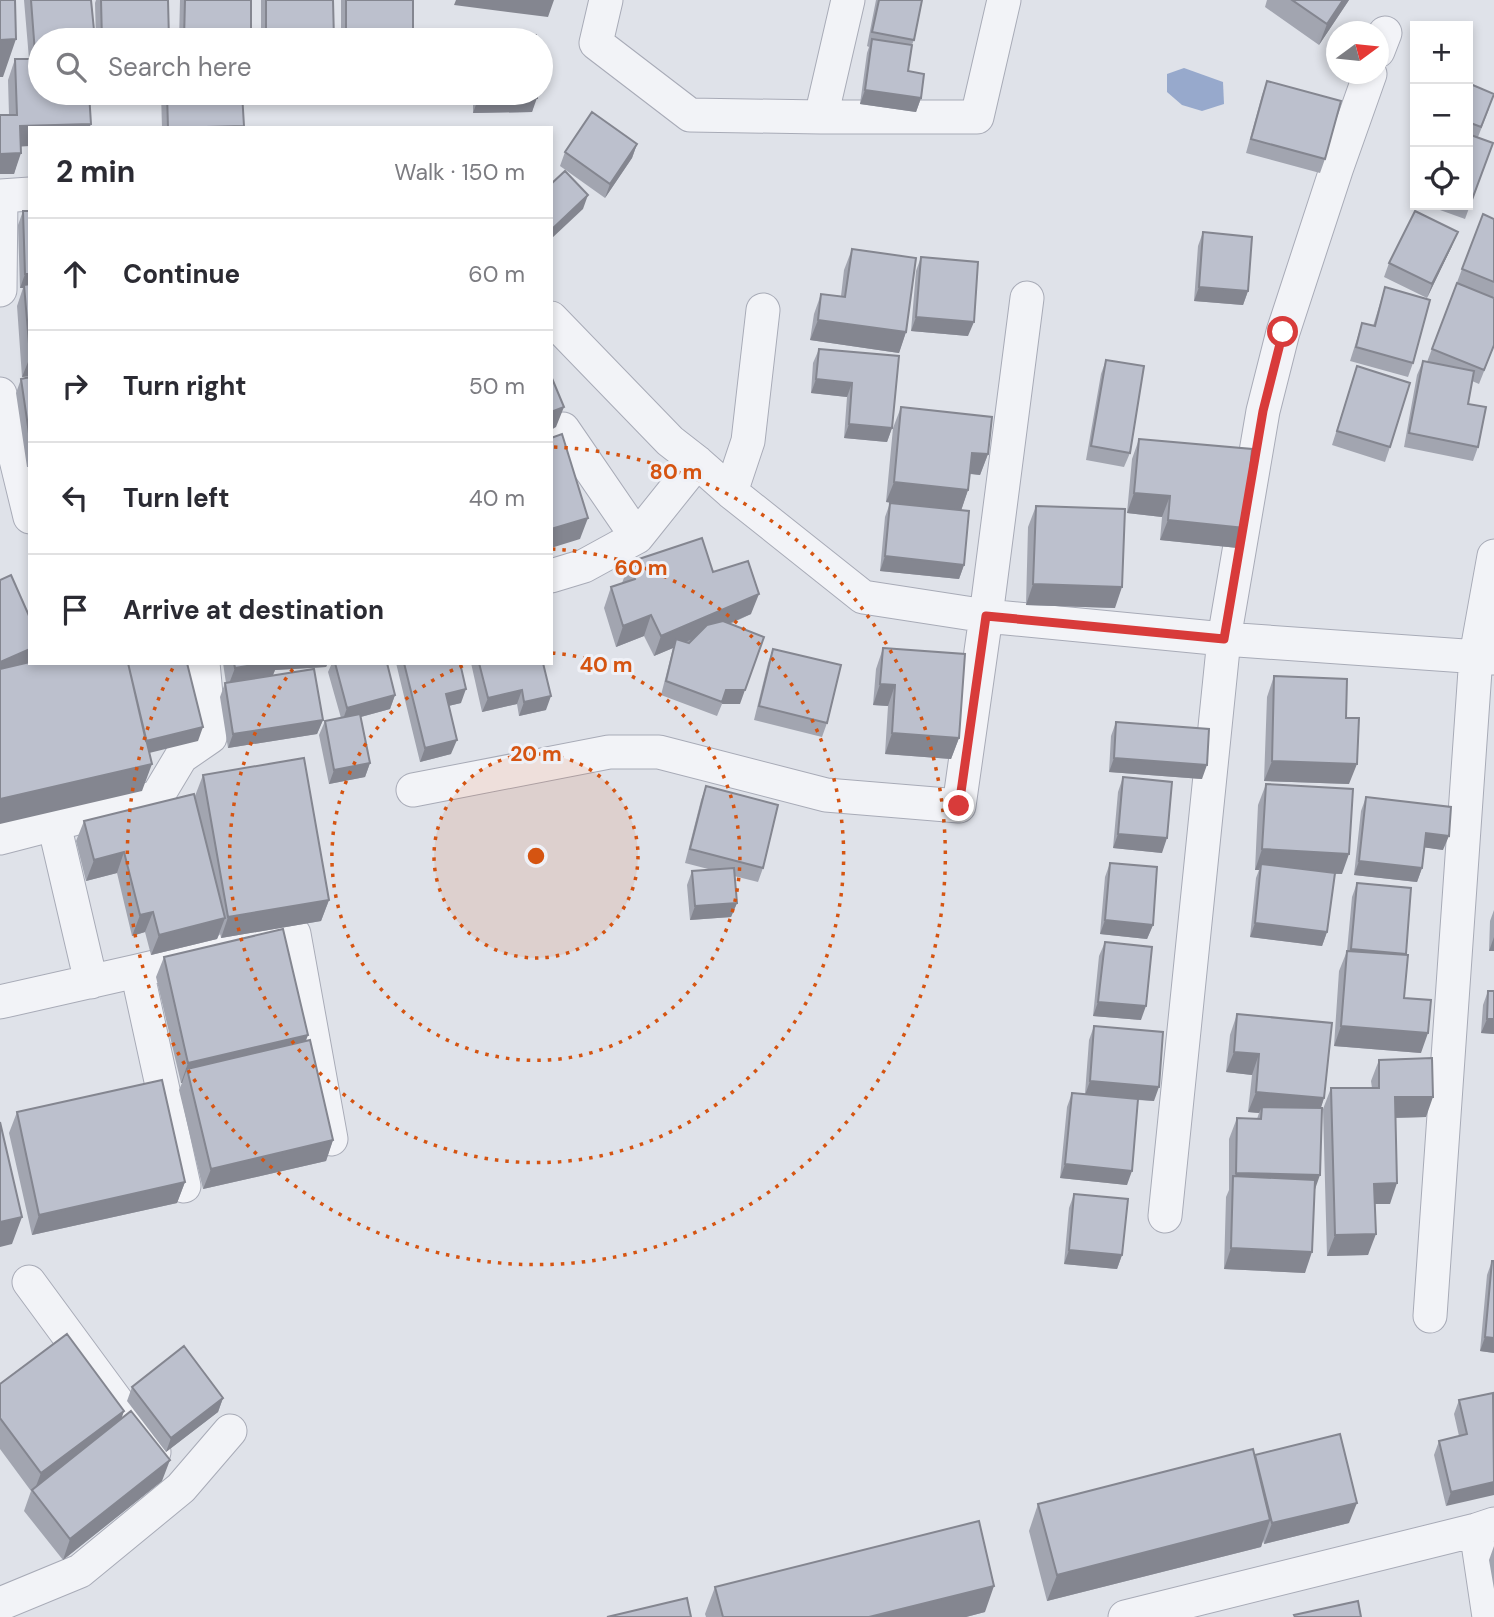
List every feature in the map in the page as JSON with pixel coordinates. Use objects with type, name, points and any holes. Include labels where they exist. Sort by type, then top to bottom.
[{"type":"street","points":[[606,0],[596,43],[690,115],[821,117],[977,117],[1004,0]]},
{"type":"street","points":[[821,117],[848,0]]},
{"type":"street","points":[[1165,1216],[1224,639],[1263,411],[1283,332],[1367,84]]},
{"type":"street","points":[[0,290],[1,196],[28,194]]},
{"type":"street","points":[[413,790],[609,752],[659,752],[826,795],[959,806],[1027,298]]},
{"type":"street","points":[[731,492],[748,441],[763,310]]},
{"type":"street","points":[[553,320],[670,441],[863,597],[986,616],[1224,639],[1485,657]]},
{"type":"street","points":[[0,394],[28,509]]},
{"type":"street","points":[[563,429],[637,537]]},
{"type":"street","points":[[553,575],[584,566],[637,537],[697,462]]},
{"type":"street","points":[[1430,1316],[1494,556]]},
{"type":"street","points":[[0,838],[157,797],[181,757],[210,737],[203,665]]},
{"type":"street","points":[[54,824],[92,982]]},
{"type":"street","points":[[0,1002],[294,934],[331,1139]]},
{"type":"street","points":[[137,971],[184,1186]]},
{"type":"street","points":[[29,1282],[181,1488]]},
{"type":"street","points":[[0,1604],[80,1571],[181,1488],[230,1431]]},
{"type":"street","points":[[1125,1617],[1243,1603],[1485,1527],[1489,1617]]},
{"type":"water","points":[[1184,68],[1223,82],[1224,104],[1202,111],[1182,105],[1167,92],[1167,74]]},
{"type":"building","points":[[0,0],[15,0],[16,39],[0,40]]},
{"type":"building","points":[[31,0],[91,0],[94,28],[33,28]]},
{"type":"building","points":[[101,0],[168,0],[169,28],[102,28]]},
{"type":"building","points":[[185,0],[251,0],[251,28],[184,28]]},
{"type":"building","points":[[266,0],[333,0],[334,28],[266,28]]},
{"type":"building","points":[[346,0],[413,0],[413,28],[346,28]]},
{"type":"building","points":[[879,0],[922,0],[914,40],[872,32]]},
{"type":"building","points":[[1292,0],[1343,0],[1326,23]]},
{"type":"building","points":[[872,39],[912,45],[908,71],[924,74],[921,98],[865,90]]},
{"type":"building","points":[[15,59],[28,59],[28,105],[90,105],[91,124],[20,126],[21,153],[0,154],[0,115],[17,115]]},
{"type":"building","points":[[1267,81],[1341,101],[1325,159],[1251,139]]},
{"type":"building","points":[[1473,85],[1494,94],[1481,127],[1473,124]]},
{"type":"building","points":[[167,105],[243,105],[244,126],[168,126]]},
{"type":"building","points":[[592,112],[637,144],[610,184],[565,152]]},
{"type":"building","points":[[1473,136],[1493,143],[1473,197]]},
{"type":"building","points":[[565,171],[588,195],[553,228],[553,182]]},
{"type":"building","points":[[23,211],[28,211],[28,274],[25,274]]},
{"type":"building","points":[[1415,211],[1458,232],[1432,284],[1389,263]]},
{"type":"building","points":[[1483,214],[1494,219],[1494,282],[1462,269]]},
{"type":"building","points":[[1203,232],[1252,237],[1248,291],[1199,287]]},
{"type":"building","points":[[852,249],[916,258],[906,332],[818,320],[821,294],[845,297]]},
{"type":"building","points":[[921,257],[978,262],[974,322],[916,317]]},
{"type":"building","points":[[1457,283],[1494,298],[1494,345],[1484,370],[1432,349]]},
{"type":"building","points":[[28,284],[28,332],[24,285]]},
{"type":"building","points":[[1385,287],[1430,300],[1413,363],[1356,347],[1362,323],[1375,326]]},
{"type":"building","points":[[819,349],[899,356],[892,428],[849,424],[852,383],[816,379]]},
{"type":"building","points":[[1106,360],[1144,366],[1130,453],[1091,446]]},
{"type":"building","points":[[1423,361],[1474,371],[1468,404],[1486,407],[1478,447],[1409,433]]},
{"type":"building","points":[[1357,366],[1410,383],[1390,447],[1337,431]]},
{"type":"building","points":[[28,377],[28,426],[21,379]]},
{"type":"building","points":[[553,381],[564,407],[553,411]]},
{"type":"building","points":[[901,407],[992,417],[988,454],[972,453],[968,490],[894,482]]},
{"type":"building","points":[[562,434],[588,518],[553,528],[553,437]]},
{"type":"building","points":[[1139,439],[1252,449],[1245,528],[1168,520],[1170,496],[1134,493]]},
{"type":"building","points":[[890,503],[969,511],[964,565],[885,556]]},
{"type":"building","points":[[1036,506],[1125,509],[1122,587],[1033,584]]},
{"type":"building","points":[[702,538],[713,572],[748,561],[759,594],[661,636],[651,615],[623,626],[611,587],[635,579],[630,562]]},
{"type":"building","points":[[11,575],[28,613],[28,650],[0,662],[0,580]]},
{"type":"building","points":[[723,621],[764,637],[745,690],[726,690],[722,702],[666,681],[676,639],[689,643],[707,625]]},
{"type":"building","points":[[883,648],[965,654],[959,738],[892,733],[895,685],[880,684]]},
{"type":"building","points":[[773,649],[841,665],[827,723],[759,706]]},
{"type":"building","points":[[28,662],[28,665],[128,665],[152,764],[0,799],[0,669]]},
{"type":"building","points":[[128,665],[188,665],[203,727],[146,741]]},
{"type":"building","points":[[336,665],[388,665],[395,695],[347,708]]},
{"type":"building","points":[[404,665],[460,665],[466,689],[446,694],[457,740],[425,748]]},
{"type":"building","points":[[480,665],[543,665],[551,696],[524,702],[522,690],[488,698]]},
{"type":"building","points":[[314,669],[323,720],[233,734],[225,683]]},
{"type":"building","points":[[1274,676],[1347,679],[1346,718],[1359,718],[1357,764],[1272,761]]},
{"type":"building","points":[[360,714],[370,763],[334,770],[325,721]]},
{"type":"building","points":[[1116,722],[1209,729],[1207,765],[1114,758]]},
{"type":"building","points":[[304,758],[329,900],[228,917],[203,775]]},
{"type":"building","points":[[1123,777],[1172,782],[1167,838],[1118,834]]},
{"type":"building","points":[[1266,784],[1353,789],[1349,854],[1262,849]]},
{"type":"building","points":[[706,786],[778,805],[763,868],[690,849]]},
{"type":"building","points":[[194,794],[225,918],[159,935],[153,912],[140,915],[124,852],[94,860],[84,821]]},
{"type":"building","points":[[1366,797],[1451,807],[1449,836],[1426,833],[1422,868],[1359,861]]},
{"type":"building","points":[[1110,863],[1157,867],[1153,925],[1105,920]]},
{"type":"building","points":[[1261,864],[1335,873],[1327,932],[1255,923]]},
{"type":"building","points":[[734,868],[737,903],[695,906],[692,871]]},
{"type":"building","points":[[1357,883],[1411,888],[1406,954],[1351,949]]},
{"type":"building","points":[[283,929],[308,1035],[188,1063],[164,957]]},
{"type":"building","points":[[1105,942],[1152,947],[1146,1006],[1098,1002]]},
{"type":"building","points":[[1347,951],[1408,955],[1404,998],[1431,1000],[1428,1033],[1341,1026]]},
{"type":"building","points":[[1488,991],[1494,991],[1494,1019],[1487,1019]]},
{"type":"building","points":[[1237,1014],[1332,1023],[1324,1098],[1256,1092],[1259,1054],[1234,1052]]},
{"type":"building","points":[[1094,1026],[1163,1032],[1159,1087],[1090,1081]]},
{"type":"building","points":[[310,1040],[333,1140],[211,1169],[187,1069]]},
{"type":"building","points":[[1432,1058],[1433,1097],[1395,1097],[1397,1183],[1374,1184],[1376,1234],[1335,1235],[1331,1088],[1379,1088],[1379,1060]]},
{"type":"building","points":[[162,1080],[185,1182],[39,1215],[17,1112]]},
{"type":"building","points":[[1072,1093],[1138,1099],[1132,1171],[1065,1164]]},
{"type":"building","points":[[1262,1107],[1322,1108],[1320,1175],[1236,1173],[1237,1118],[1261,1119]]},
{"type":"building","points":[[0,1122],[22,1217],[0,1222]]},
{"type":"building","points":[[1233,1176],[1315,1180],[1312,1252],[1231,1248]]},
{"type":"building","points":[[1074,1194],[1128,1199],[1122,1255],[1069,1250]]},
{"type":"building","points":[[1494,1261],[1494,1338],[1485,1337]]},
{"type":"building","points":[[67,1334],[124,1411],[41,1473],[0,1418],[0,1384]]},
{"type":"building","points":[[184,1346],[223,1398],[171,1438],[132,1387]]},
{"type":"building","points":[[1493,1393],[1494,1482],[1451,1492],[1439,1441],[1467,1434],[1459,1400]]},
{"type":"building","points":[[131,1411],[170,1460],[70,1539],[32,1490]]},
{"type":"building","points":[[1340,1434],[1357,1503],[1272,1523],[1255,1455]]},
{"type":"building","points":[[1253,1449],[1270,1520],[1057,1575],[1038,1504]]},
{"type":"building","points":[[979,1521],[994,1586],[869,1617],[723,1617],[715,1587]]},
{"type":"building","points":[[687,1598],[691,1617],[607,1617]]},
{"type":"building","points":[[1358,1601],[1361,1617],[1294,1615]]},
{"type":"route","points":[[959,806],[986,616],[1224,639],[1263,411],[1283,332]]}]
